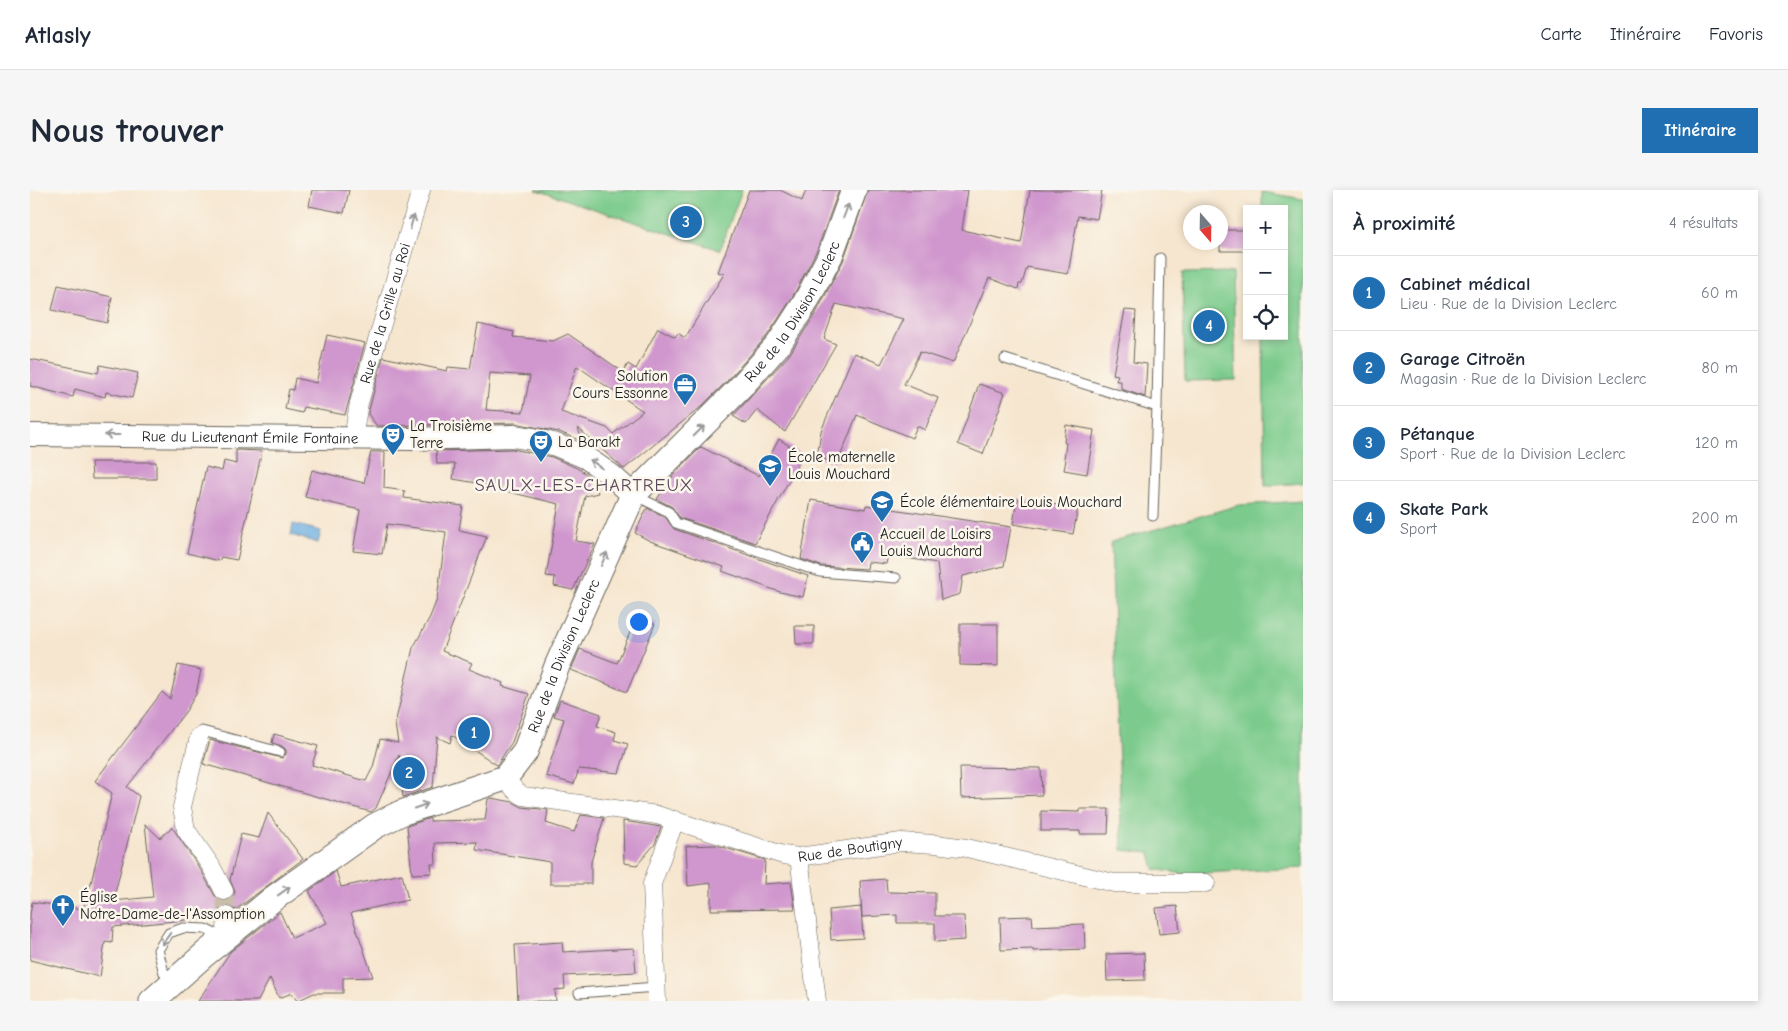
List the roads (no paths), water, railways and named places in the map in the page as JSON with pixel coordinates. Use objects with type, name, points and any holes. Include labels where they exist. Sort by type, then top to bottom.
[{"type":"main road","name":"Rue de la Division Leclerc","points":[[505,778],[525,752],[556,666],[633,495],[719,410],[778,345],[804,305],[830,256],[854,190]]},
{"type":"main road","points":[[152,1001],[205,954],[226,927],[274,898],[375,826],[400,813],[505,778]]},
{"type":"street","name":"Rue de la Grille au Roi","points":[[353,438],[359,403],[421,190]]},
{"type":"street","name":"Rue du Lieutenant Émile Fontaine","points":[[30,435],[412,439],[513,436],[556,445],[586,457],[633,495]]},
{"type":"street","points":[[199,737],[182,807],[186,830],[211,866],[224,890]]},
{"type":"street","name":"Rue de Boutigny","points":[[505,778],[523,796],[657,815],[783,854],[800,857],[901,842],[935,844],[967,848],[1114,883],[1206,883]]},
{"type":"street","points":[[657,994],[652,884],[675,820]]},
{"type":"street","points":[[800,857],[817,1001]]},
{"type":"lane","points":[[1153,516],[1160,258]]},
{"type":"lane","points":[[1005,359],[1157,407]]},
{"type":"lane","points":[[633,495],[668,512],[676,523],[820,572],[896,578]]},
{"type":"lane","points":[[199,737],[202,731],[280,752]]},
{"type":"lane","points":[[172,983],[164,974],[158,950],[169,933],[183,928],[205,929],[226,927]]},
{"type":"lane","points":[[579,993],[657,994]]},
{"type":"water","points":[[293,524],[321,531],[318,543],[291,535]]},
{"type":"tunnel","points":[[224,891],[227,916]]},
{"type":"place","name":"Pétanque","points":[[686,222]]},
{"type":"place","name":"Skate Park","points":[[1209,326]]},
{"type":"place","name":"Solution Cours Essonne","points":[[685,406]]},
{"type":"place","name":"La Troisième Terre","points":[[393,456]]},
{"type":"place","name":"La Barakt","points":[[541,463]]},
{"type":"place","name":"École maternelle Louis Mouchard","points":[[770,487]]},
{"type":"place","name":"École élémentaire Louis Mouchard","points":[[882,523]]},
{"type":"place","name":"Accueil de Loisirs Louis Mouchard","points":[[862,564]]},
{"type":"place","name":"Cabinet médical","points":[[474,733]]},
{"type":"place","name":"Garage Citroën","points":[[409,773]]},
{"type":"place","name":"Église Notre-Dame-de-l'Assomption","points":[[63,927]]},
{"type":"district","name":"SAULX-LES-CHARTREUX","points":[[584,485]]}]
